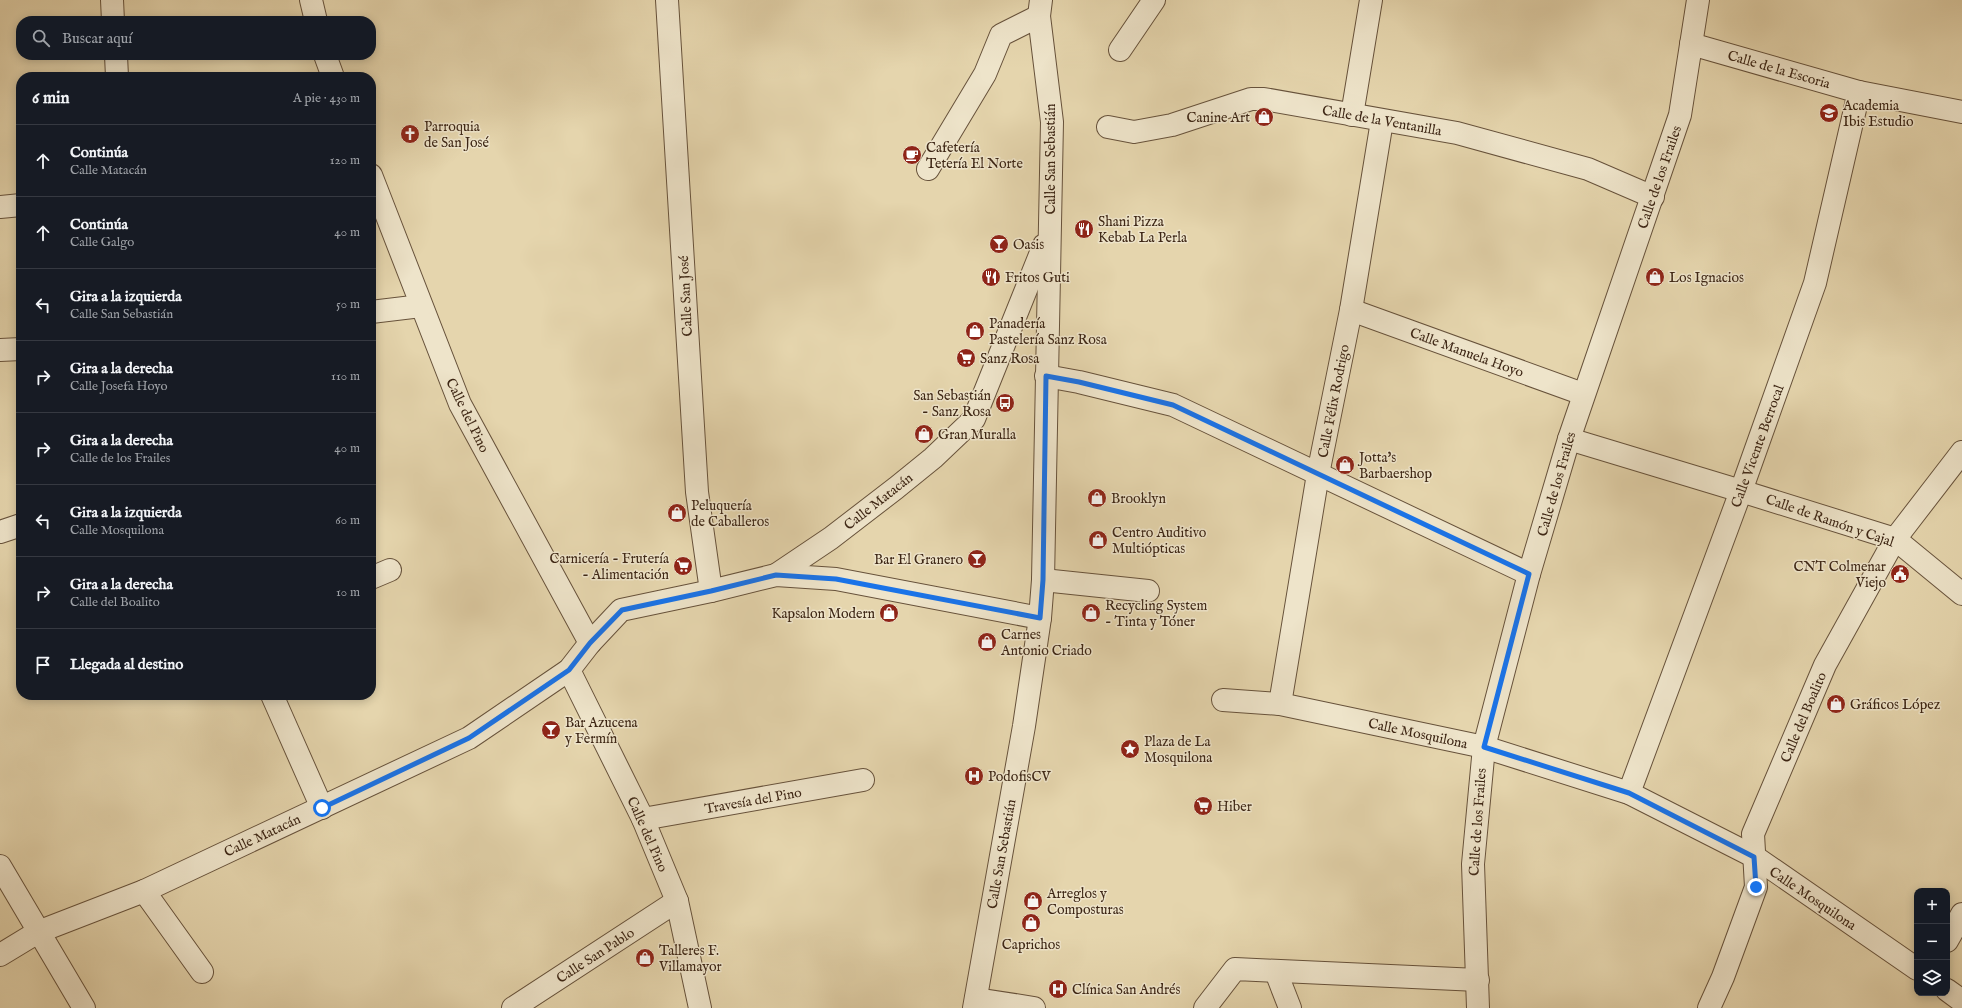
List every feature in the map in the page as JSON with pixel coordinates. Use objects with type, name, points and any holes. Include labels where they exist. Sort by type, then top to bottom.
[{"type":"street","points":[[112,0],[113,16]]},
{"type":"street","points":[[312,0],[315,16]]},
{"type":"street","name":"Calle San José","points":[[667,0],[697,492],[711,591]]},
{"type":"street","points":[[1120,50],[1154,0]]},
{"type":"street","points":[[1352,115],[1370,0]]},
{"type":"street","name":"Calle de los Frailes","points":[[1478,1008],[1473,864],[1484,747],[1529,574],[1569,439],[1583,394],[1653,197],[1680,115],[1698,0]]},
{"type":"street","name":"Calle San Sebastián","points":[[928,169],[985,74],[1001,35],[1040,8],[1052,122],[1043,580],[1040,618],[1024,726],[975,1003]]},
{"type":"street","name":"Calle de la Escoria","points":[[1691,44],[1859,92],[1962,112]]},
{"type":"street","points":[[116,60],[117,72]]},
{"type":"street","points":[[327,60],[331,72]]},
{"type":"street","name":"Calle Vicente Berrocal","points":[[1629,793],[1741,491],[1815,283],[1859,92]]},
{"type":"street","name":"Calle de la Ventanilla","points":[[1108,127],[1134,132],[1172,125],[1250,99],[1264,99],[1457,134],[1588,169],[1653,197]]},
{"type":"street","name":"Calle Félix Rodrigo","points":[[1280,704],[1318,474],[1351,310],[1382,121]]},
{"type":"street","name":"Calle del Pino","points":[[376,188],[460,404],[590,643]]},
{"type":"street","points":[[0,207],[16,205]]},
{"type":"street","name":"Calle San Sebastián","points":[[974,419],[1050,231]]},
{"type":"street","points":[[376,311],[421,306]]},
{"type":"street","name":"Calle Manuela Hoyo","points":[[1351,310],[1583,394]]},
{"type":"street","points":[[0,350],[16,349]]},
{"type":"street","points":[[1046,376],[1079,382],[1173,405],[1529,574]]},
{"type":"street","name":"Calle Matacán","points":[[776,575],[831,538],[896,488],[933,458],[974,419]]},
{"type":"street","name":"Calle de Ramón y Cajal","points":[[1569,439],[1741,491],[1895,540],[1962,594]]},
{"type":"street","name":"Calle del Boalito","points":[[1709,1008],[1723,977],[1756,887],[1753,834],[1825,665],[1895,540],[1962,452]]},
{"type":"street","points":[[0,532],[16,527]]},
{"type":"street","name":"Calle Matacán","points":[[0,954],[38,932],[144,891],[469,738],[569,670],[590,643],[622,610],[776,575],[836,579],[1040,618]]},
{"type":"street","points":[[1043,580],[1148,591]]},
{"type":"street","name":"Calle del Pino","points":[[569,670],[643,819],[677,901],[700,1008]]},
{"type":"street","points":[[274,700],[322,808]]},
{"type":"street","name":"Calle Mosquilona","points":[[1223,700],[1280,704],[1484,747],[1629,793],[1754,857],[1914,967]]},
{"type":"street","name":"Travesía del Pino","points":[[643,819],[863,780]]},
{"type":"street","points":[[0,866],[84,1008]]},
{"type":"street","points":[[144,891],[202,972]]},
{"type":"street","name":"Calle San Pablo","points":[[513,1008],[677,901]]},
{"type":"street","points":[[1950,936],[1962,914]]},
{"type":"street","points":[[1205,1008],[1235,969],[1361,976],[1478,980]]},
{"type":"street","points":[[1276,972],[1290,1008]]},
{"type":"street","points":[[1950,992],[1962,1001]]},
{"type":"street","points":[[975,1003],[1034,1008]]},
{"type":"place","name":"Academia Ibis Estudio","points":[[1829,113]]},
{"type":"place","name":"Canine Art","points":[[1264,117]]},
{"type":"place","name":"Parroquia de San José","points":[[410,134]]},
{"type":"place","name":"Cafetería Tetería El Norte","points":[[912,155]]},
{"type":"place","name":"Shani Pizza Kebab La Perla","points":[[1084,229]]},
{"type":"place","name":"Oasis","points":[[999,244]]},
{"type":"place","name":"Fritos Guti","points":[[991,277]]},
{"type":"place","name":"Los Ignacios","points":[[1655,277]]},
{"type":"place","name":"Panadería Pastelería Sanz Rosa","points":[[975,331]]},
{"type":"place","name":"Sanz Rosa","points":[[966,358]]},
{"type":"place","name":"San Sebastián - Sanz Rosa","points":[[1005,403]]},
{"type":"place","name":"Gran Muralla","points":[[924,434]]},
{"type":"place","name":"Jotta's Barbaershop","points":[[1345,465]]},
{"type":"place","name":"Brooklyn","points":[[1097,498]]},
{"type":"place","name":"Peluquería de Caballeros","points":[[677,513]]},
{"type":"place","name":"Centro Auditivo Multiópticas","points":[[1098,540]]},
{"type":"place","name":"Bar El Granero","points":[[977,559]]},
{"type":"place","name":"Carnicería - Frutería - Alimentación","points":[[683,566]]},
{"type":"place","name":"CNT Colmenar Viejo","points":[[1900,574]]},
{"type":"place","name":"Kapsalon Modern","points":[[889,613]]},
{"type":"place","name":"Recycling System - Tinta y Tóner","points":[[1091,613]]},
{"type":"place","name":"Carnes Antonio Criado","points":[[987,642]]},
{"type":"place","name":"Gráficos López","points":[[1836,704]]},
{"type":"place","name":"Bar Azucena y Fermín","points":[[551,730]]},
{"type":"place","name":"Plaza de La Mosquilona","points":[[1130,749]]},
{"type":"place","name":"PodofisCV","points":[[974,776]]},
{"type":"place","name":"Hiber","points":[[1203,806]]},
{"type":"place","name":"Arreglos y Composturas","points":[[1033,901]]},
{"type":"place","name":"Caprichos","points":[[1031,923]]},
{"type":"place","name":"Talleres F. Villamayor","points":[[645,958]]},
{"type":"place","name":"Clínica San Andrés","points":[[1058,989]]},
{"type":"route","points":[[322,808],[469,738],[569,670],[590,643],[622,610],[776,575],[836,579],[1011,611],[1040,618],[1043,580],[1046,376],[1079,382],[1173,405],[1529,574],[1484,747],[1629,793],[1754,857],[1756,887]]}]
